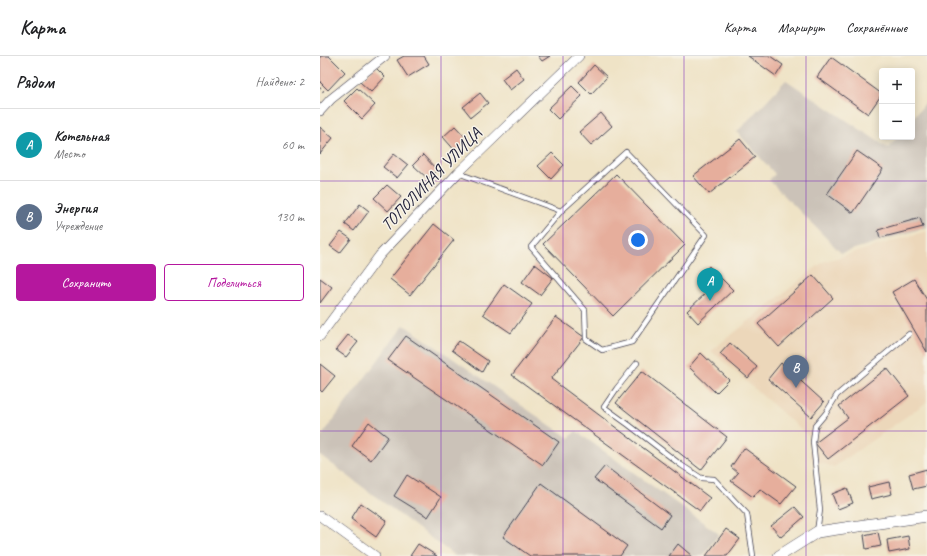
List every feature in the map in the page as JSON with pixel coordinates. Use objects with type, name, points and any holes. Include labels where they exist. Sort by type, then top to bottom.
[{"type":"street","points":[[320,111],[331,99],[385,56]]},
{"type":"street","name":"ТОПОЛИНАЯ УЛИЦА","points":[[320,336],[380,255],[458,173],[578,56]]},
{"type":"street","points":[[320,516],[375,556]]},
{"type":"street","points":[[779,556],[817,532],[927,516]]},
{"type":"lane","points":[[626,152],[706,234],[632,342],[602,350],[586,339],[585,310],[532,247],[561,211],[626,152]]},
{"type":"lane","points":[[458,173],[561,211]]},
{"type":"lane","points":[[817,532],[820,510],[813,442],[815,426],[826,413],[837,395],[908,334]]},
{"type":"lane","points":[[637,363],[617,388],[604,408],[701,478],[714,479],[747,514],[753,556]]},
{"type":"shaded area","points":[[786,80],[888,148],[895,140],[915,140],[915,115],[927,101],[927,227],[841,253],[769,180],[775,174],[737,132]]},
{"type":"shaded area","points":[[927,231],[927,402],[834,467],[811,460],[810,437],[711,351],[823,262]]},
{"type":"shaded area","points":[[404,325],[569,438],[576,431],[719,534],[703,556],[455,556],[320,455],[320,438]]},
{"type":"building","points":[[320,56],[329,56],[345,72],[328,90],[320,82]]},
{"type":"building","points":[[404,56],[424,56],[429,64],[408,77],[397,60]]},
{"type":"building","points":[[538,56],[550,56],[542,61]]},
{"type":"building","points":[[748,56],[770,56],[783,65],[776,76]]},
{"type":"building","points":[[831,57],[879,92],[879,98],[868,114],[817,77]]},
{"type":"building","points":[[594,65],[607,77],[591,94],[579,82]]},
{"type":"building","points":[[375,67],[385,77],[371,92],[360,82]]},
{"type":"building","points":[[516,68],[524,79],[510,90],[502,79]]},
{"type":"building","points":[[572,86],[582,96],[558,119],[548,109]]},
{"type":"building","points":[[357,88],[375,105],[362,119],[344,101]]},
{"type":"building","points":[[480,93],[488,103],[471,117],[463,107]]},
{"type":"building","points":[[601,113],[612,126],[591,145],[579,132]]},
{"type":"building","points":[[455,126],[470,142],[458,154],[443,137]]},
{"type":"building","points":[[320,127],[333,138],[320,154]]},
{"type":"building","points":[[740,139],[755,157],[709,194],[693,176]]},
{"type":"building","points":[[857,151],[883,169],[853,213],[827,194]]},
{"type":"building","points":[[552,153],[564,165],[551,179],[538,166]]},
{"type":"building","points":[[394,154],[408,165],[397,178],[383,167]]},
{"type":"building","points":[[423,155],[437,170],[428,179],[413,165]]},
{"type":"building","points":[[616,174],[685,245],[613,316],[543,244]]},
{"type":"building","points":[[387,185],[401,197],[388,211],[374,198]]},
{"type":"building","points":[[360,204],[369,211],[354,231],[345,224]]},
{"type":"building","points":[[920,218],[923,227],[880,238],[878,230]]},
{"type":"building","points":[[434,224],[454,240],[410,295],[390,279]]},
{"type":"building","points":[[341,232],[351,239],[340,253],[330,246]]},
{"type":"building","points":[[535,264],[553,278],[540,295],[522,282]]},
{"type":"building","points":[[709,266],[733,290],[698,323],[687,311],[709,290],[697,277]]},
{"type":"building","points":[[813,275],[833,298],[779,347],[758,324]]},
{"type":"building","points":[[320,278],[332,287],[320,303]]},
{"type":"building","points":[[914,279],[927,300],[927,352],[892,292]]},
{"type":"building","points":[[504,284],[532,304],[511,333],[483,314]]},
{"type":"building","points":[[556,317],[584,337],[551,379],[710,498],[700,511],[512,375]]},
{"type":"building","points":[[348,335],[358,342],[346,357],[336,350]]},
{"type":"building","points":[[406,336],[559,442],[543,465],[388,360]]},
{"type":"building","points":[[459,341],[488,361],[482,372],[452,350]]},
{"type":"building","points":[[730,343],[757,367],[748,378],[720,354]]},
{"type":"building","points":[[701,353],[729,380],[716,393],[689,367]]},
{"type":"building","points":[[781,363],[824,402],[811,417],[768,379]]},
{"type":"building","points":[[320,364],[335,376],[322,392],[320,390]]},
{"type":"building","points":[[887,368],[909,396],[828,459],[815,443],[848,418],[839,406]]},
{"type":"building","points":[[642,371],[727,437],[701,470],[616,403]]},
{"type":"building","points":[[369,422],[388,437],[371,460],[352,446]]},
{"type":"building","points":[[744,448],[796,486],[781,504],[760,489],[753,497],[731,481],[738,473],[731,467]]},
{"type":"building","points":[[605,466],[670,515],[661,528],[594,479]]},
{"type":"building","points":[[927,469],[927,486],[913,489],[909,474]]},
{"type":"building","points":[[407,475],[441,497],[428,517],[394,496]]},
{"type":"building","points":[[889,482],[892,494],[871,499],[868,487]]},
{"type":"building","points":[[541,483],[627,546],[620,556],[530,556],[503,537]]},
{"type":"building","points":[[847,488],[853,503],[838,509],[832,494]]},
{"type":"building","points":[[361,503],[387,521],[376,537],[351,519]]},
{"type":"building","points":[[795,507],[804,517],[781,537],[771,526]]},
{"type":"building","points":[[726,529],[740,539],[727,556],[706,556]]},
{"type":"building","points":[[878,532],[881,546],[866,549],[864,535]]},
{"type":"building","points":[[908,536],[910,549],[889,553],[887,540]]},
{"type":"building","points":[[418,544],[437,556],[410,556]]},
{"type":"building","points":[[678,544],[692,556],[669,556]]},
{"type":"place","name":"Котельная","points":[[710,301]]},
{"type":"place","name":"Энергия","points":[[796,388]]}]
